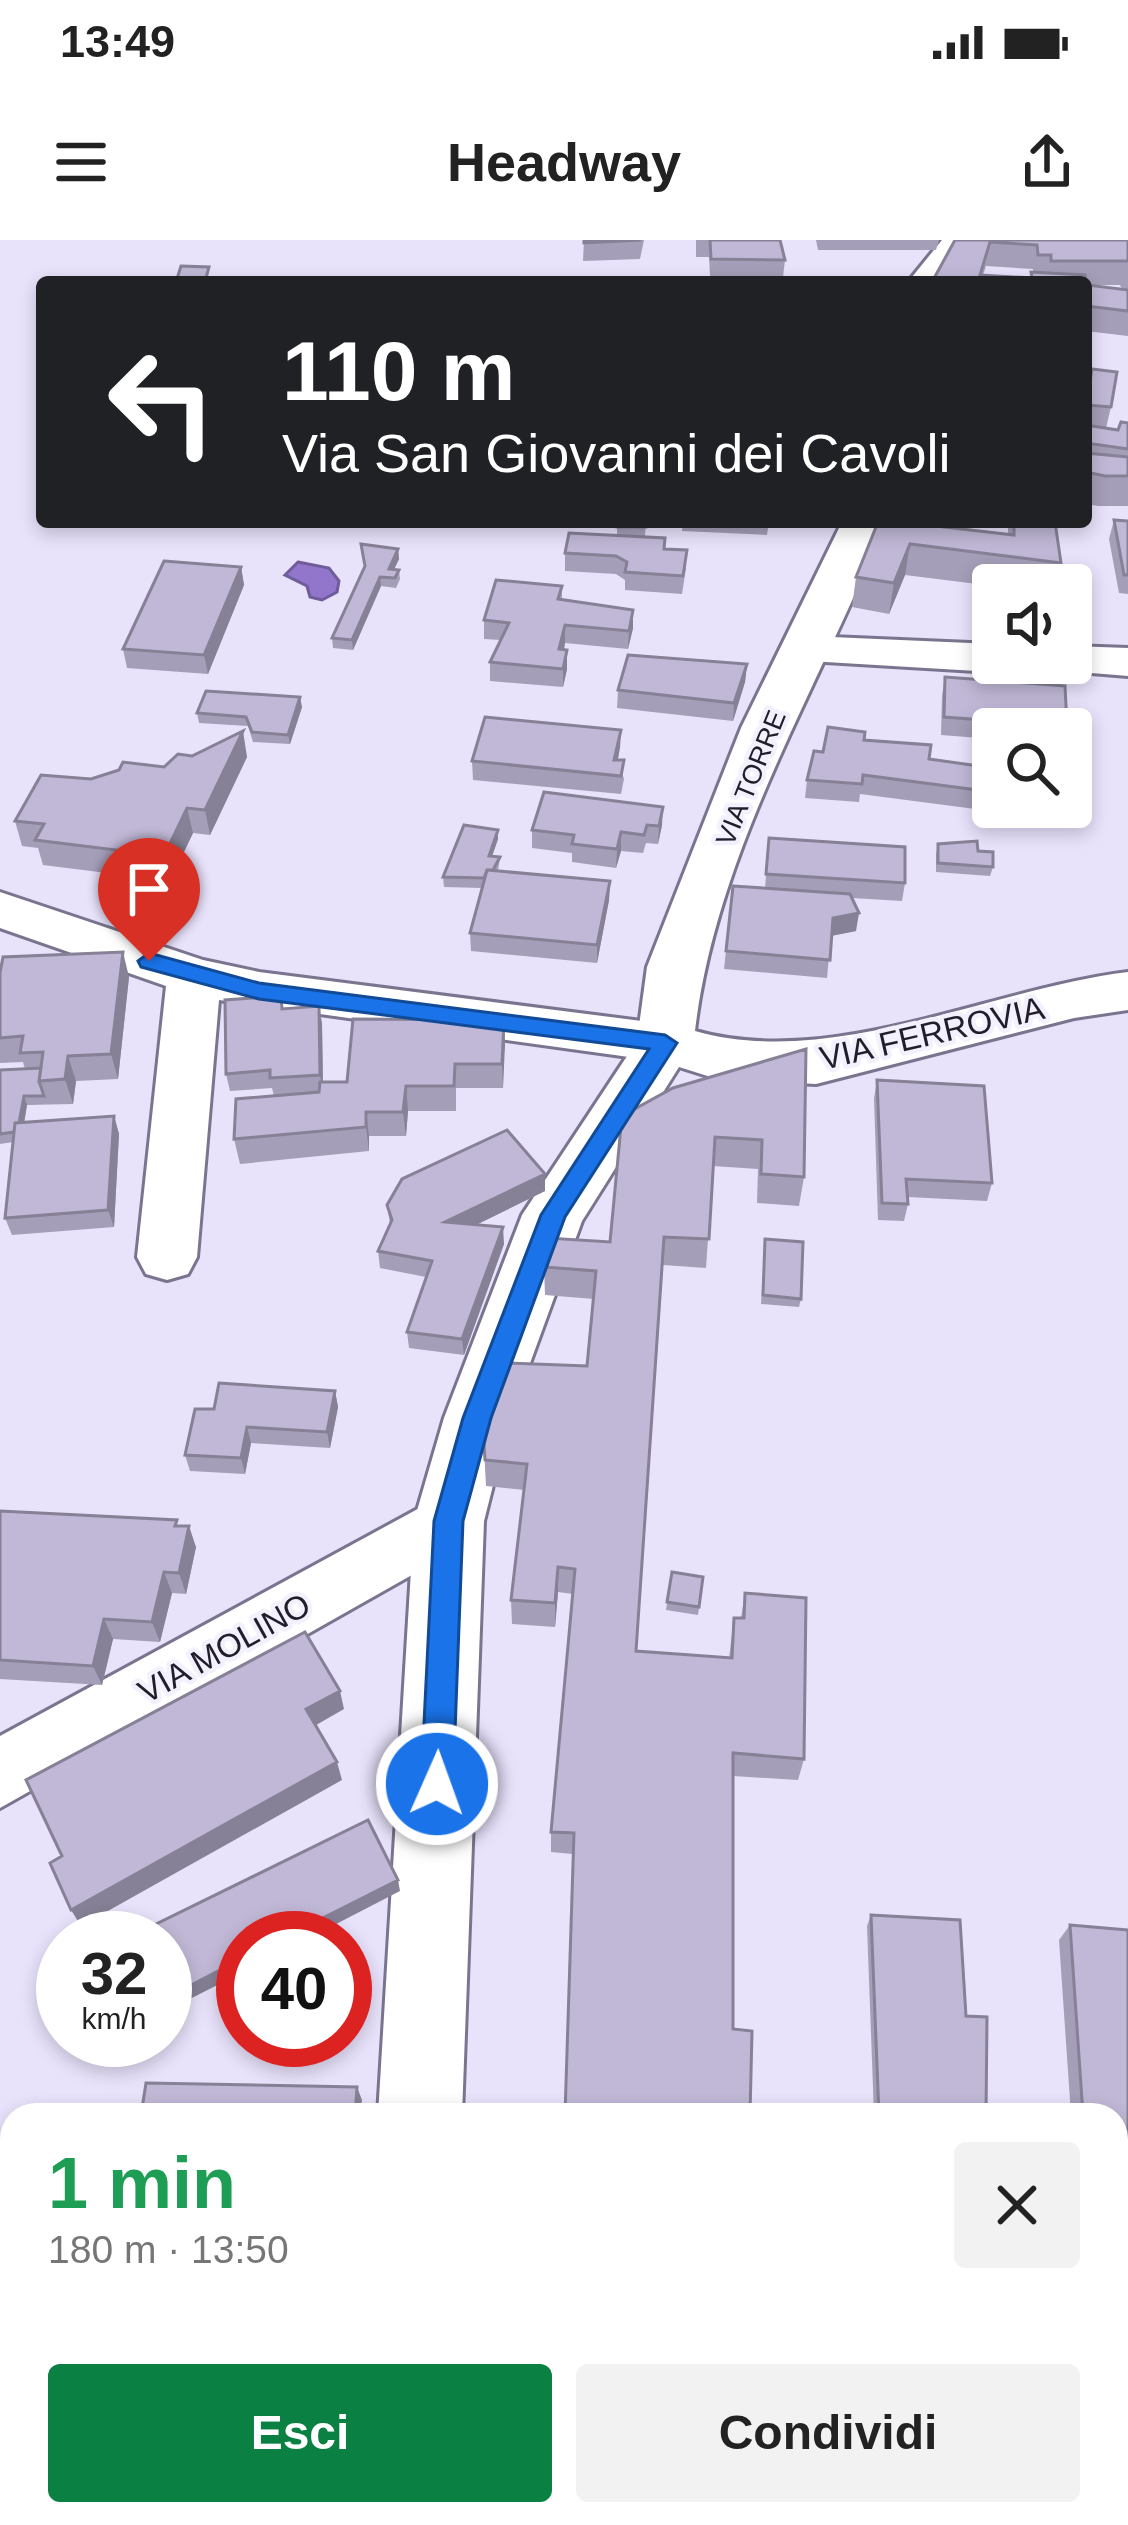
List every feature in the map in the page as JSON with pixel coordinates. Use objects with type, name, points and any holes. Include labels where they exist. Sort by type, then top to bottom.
[{"type":"street","points":[[932,276],[961,240]]},
{"type":"street","name":"VIA TORRE","points":[[665,1043],[675,967],[766,728],[808,650],[861,528]]},
{"type":"street","points":[[808,650],[972,657]]},
{"type":"street","points":[[1092,661],[1128,662]]},
{"type":"street","points":[[0,909],[194,976],[259,991],[665,1043],[554,1215],[477,1418],[449,1521],[421,2103]]},
{"type":"street","points":[[167,1257],[194,976]]},
{"type":"street","name":"VIA FERROVIA","points":[[665,1043],[717,1058],[816,1063],[1074,998],[1128,991]]},
{"type":"street","name":"VIA MOLINO","points":[[0,1774],[449,1521]]},
{"type":"shaded area","points":[[298,562],[329,568],[339,581],[337,592],[322,600],[310,597],[307,586],[285,575]]},
{"type":"building","points":[[710,240],[780,240],[785,260],[711,259]]},
{"type":"building","points":[[955,240],[1128,240],[1128,261],[1051,261],[1051,255],[1038,255],[1037,245],[990,242],[980,275],[997,276],[935,276]]},
{"type":"building","points":[[181,266],[209,267],[207,276],[178,276]]},
{"type":"building","points":[[1031,272],[1085,275],[1032,276]]},
{"type":"building","points":[[1092,286],[1128,290],[1128,311],[1092,307]]},
{"type":"building","points":[[1092,369],[1117,372],[1111,407],[1092,405]]},
{"type":"building","points":[[1121,422],[1128,423],[1128,449],[1092,444],[1092,426],[1118,430]]},
{"type":"building","points":[[1092,454],[1128,457],[1128,476],[1092,473]]},
{"type":"building","points":[[1114,520],[1128,521],[1128,575],[1124,575]]},
{"type":"building","points":[[876,528],[953,528],[1014,535],[1014,528],[1056,528],[1061,563],[910,544],[894,583],[856,577]]},
{"type":"building","points":[[569,533],[665,538],[664,549],[687,550],[683,576],[625,572],[627,562],[616,556],[565,553]]},
{"type":"building","points":[[361,544],[398,549],[389,569],[399,570],[395,578],[380,577],[352,640],[332,638],[365,566]]},
{"type":"building","points":[[164,561],[241,567],[204,655],[123,649]]},
{"type":"building","points":[[496,580],[562,586],[558,599],[633,610],[629,631],[565,625],[559,649],[567,650],[563,669],[490,662],[509,623],[484,620]]},
{"type":"building","points":[[628,655],[747,664],[734,703],[618,690]]},
{"type":"building","points":[[945,677],[972,679],[972,684],[1065,686],[1066,708],[972,708],[972,719],[944,717]]},
{"type":"building","points":[[206,691],[300,697],[288,735],[252,732],[246,717],[197,713]]},
{"type":"building","points":[[485,717],[621,730],[614,760],[624,760],[621,776],[472,761]]},
{"type":"building","points":[[828,727],[865,732],[864,740],[931,745],[929,759],[972,765],[972,789],[863,775],[862,784],[807,780],[814,751],[823,752]]},
{"type":"building","points":[[243,731],[205,810],[187,808],[164,856],[35,840],[44,824],[15,821],[41,775],[91,779],[119,770],[123,762],[164,767],[178,754],[192,756]]},
{"type":"building","points":[[544,792],[663,807],[659,826],[647,825],[644,835],[621,832],[617,849],[572,844],[574,835],[532,830]]},
{"type":"building","points":[[464,825],[498,830],[489,856],[500,857],[484,878],[443,877]]},
{"type":"building","points":[[769,838],[905,847],[905,883],[766,874]]},
{"type":"building","points":[[977,841],[978,851],[993,852],[993,867],[938,863],[938,844]]},
{"type":"building","points":[[487,870],[610,881],[597,945],[470,933]]},
{"type":"building","points":[[733,886],[850,894],[859,913],[833,918],[830,960],[726,951]]},
{"type":"building","points":[[123,952],[111,1054],[68,1056],[65,1079],[39,1081],[43,1052],[20,1053],[23,1036],[0,1038],[3,957]]},
{"type":"building","points":[[281,996],[282,1009],[319,1006],[320,1075],[270,1078],[270,1070],[226,1074],[225,1000]]},
{"type":"building","points":[[353,1019],[504,1020],[502,1064],[455,1064],[454,1086],[406,1086],[403,1112],[366,1112],[366,1127],[234,1139],[236,1099],[319,1092],[320,1082],[347,1082]]},
{"type":"building","points":[[806,1049],[804,1177],[761,1174],[762,1140],[715,1137],[709,1239],[664,1237],[636,1651],[732,1658],[734,1618],[744,1618],[745,1593],[806,1598],[804,1759],[733,1753],[733,2029],[752,2031],[750,2103],[565,2103],[574,1833],[551,1832],[575,1569],[558,1567],[555,1603],[511,1600],[527,1464],[485,1460],[482,1411],[508,1363],[587,1366],[596,1271],[544,1267],[548,1238],[610,1242],[622,1116],[673,1088]]},
{"type":"building","points":[[41,1068],[44,1096],[24,1096],[14,1132],[0,1134],[0,1070]]},
{"type":"building","points":[[877,1080],[984,1086],[992,1183],[906,1179],[908,1204],[882,1203]]},
{"type":"building","points":[[114,1116],[108,1210],[5,1218],[15,1123]]},
{"type":"building","points":[[507,1130],[545,1174],[445,1222],[503,1227],[462,1339],[407,1332],[432,1261],[378,1251],[392,1220],[387,1205],[402,1179]]},
{"type":"building","points":[[765,1239],[803,1242],[801,1299],[763,1295]]},
{"type":"building","points":[[219,1383],[335,1391],[327,1432],[247,1427],[241,1458],[185,1455],[195,1409],[214,1409]]},
{"type":"building","points":[[0,1511],[177,1520],[175,1526],[189,1526],[179,1573],[164,1572],[152,1622],[104,1619],[93,1666],[0,1660]]},
{"type":"building","points":[[672,1572],[703,1577],[699,1607],[667,1602]]},
{"type":"building","points":[[305,1632],[340,1691],[306,1709],[337,1762],[71,1910],[50,1863],[62,1856],[26,1780]]},
{"type":"building","points":[[368,1820],[398,1880],[337,1911],[216,1911],[216,1972],[192,1985],[192,1911],[183,1911]]},
{"type":"building","points":[[871,1915],[960,1920],[966,2016],[987,2017],[986,2103],[879,2103]]},
{"type":"building","points":[[1070,1925],[1128,1930],[1128,2103],[1082,2103]]},
{"type":"building","points":[[146,2083],[357,2087],[356,2103],[143,2103]]},
{"type":"route","points":[[149,961],[259,991],[665,1043],[554,1215],[477,1418],[449,1521],[437,1784]]}]
